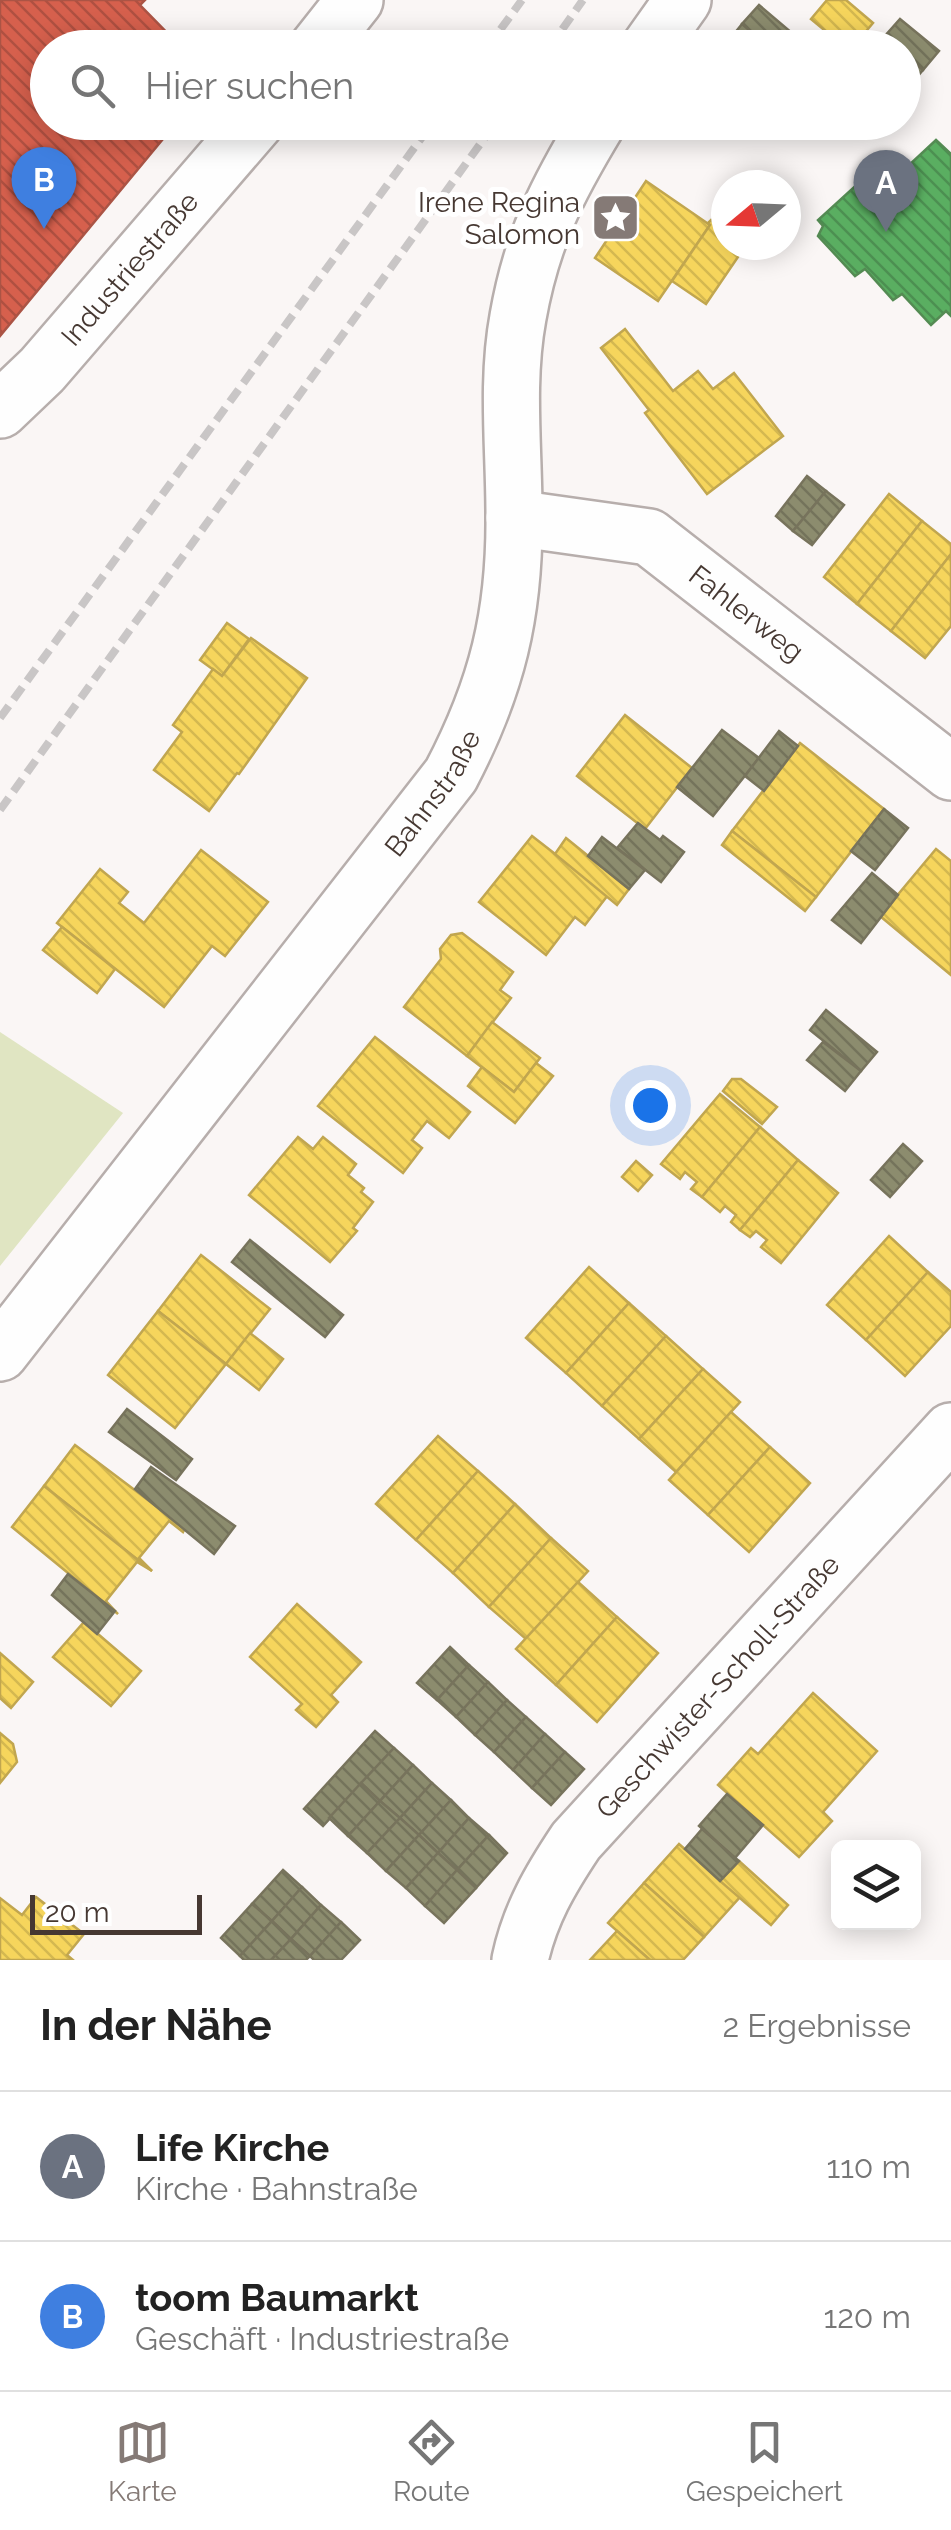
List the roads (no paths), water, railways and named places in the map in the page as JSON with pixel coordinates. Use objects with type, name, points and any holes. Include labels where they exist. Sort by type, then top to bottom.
[{"type":"street","points":[[331,30],[355,0]]},
{"type":"street","points":[[662,30],[683,0]]},
{"type":"street","name":"Industriestraße","points":[[0,410],[42,370],[240,140]]},
{"type":"street","name":"Bahnstraße","points":[[0,1353],[450,775],[492,689],[505,638],[514,518],[511,390],[517,318],[544,217],[588,140]]},
{"type":"street","name":"Fahlerweg","points":[[514,518],[649,537],[951,772]]},
{"type":"street","name":"Geschwister-Scholl-Straße","points":[[520,1960],[526,1929],[544,1890],[576,1841],[951,1431]]},
{"type":"railway","points":[[500,30],[522,0]]},
{"type":"railway","points":[[562,30],[583,0]]},
{"type":"railway","points":[[0,718],[420,140]]},
{"type":"railway","points":[[0,810],[483,140]]},
{"type":"place","name":"Irene Regina Salomon","points":[[615,218]]},
{"type":"place","name":"toom Baumarkt","points":[[44,229]]},
{"type":"place","name":"Life Kirche","points":[[886,232]]}]
